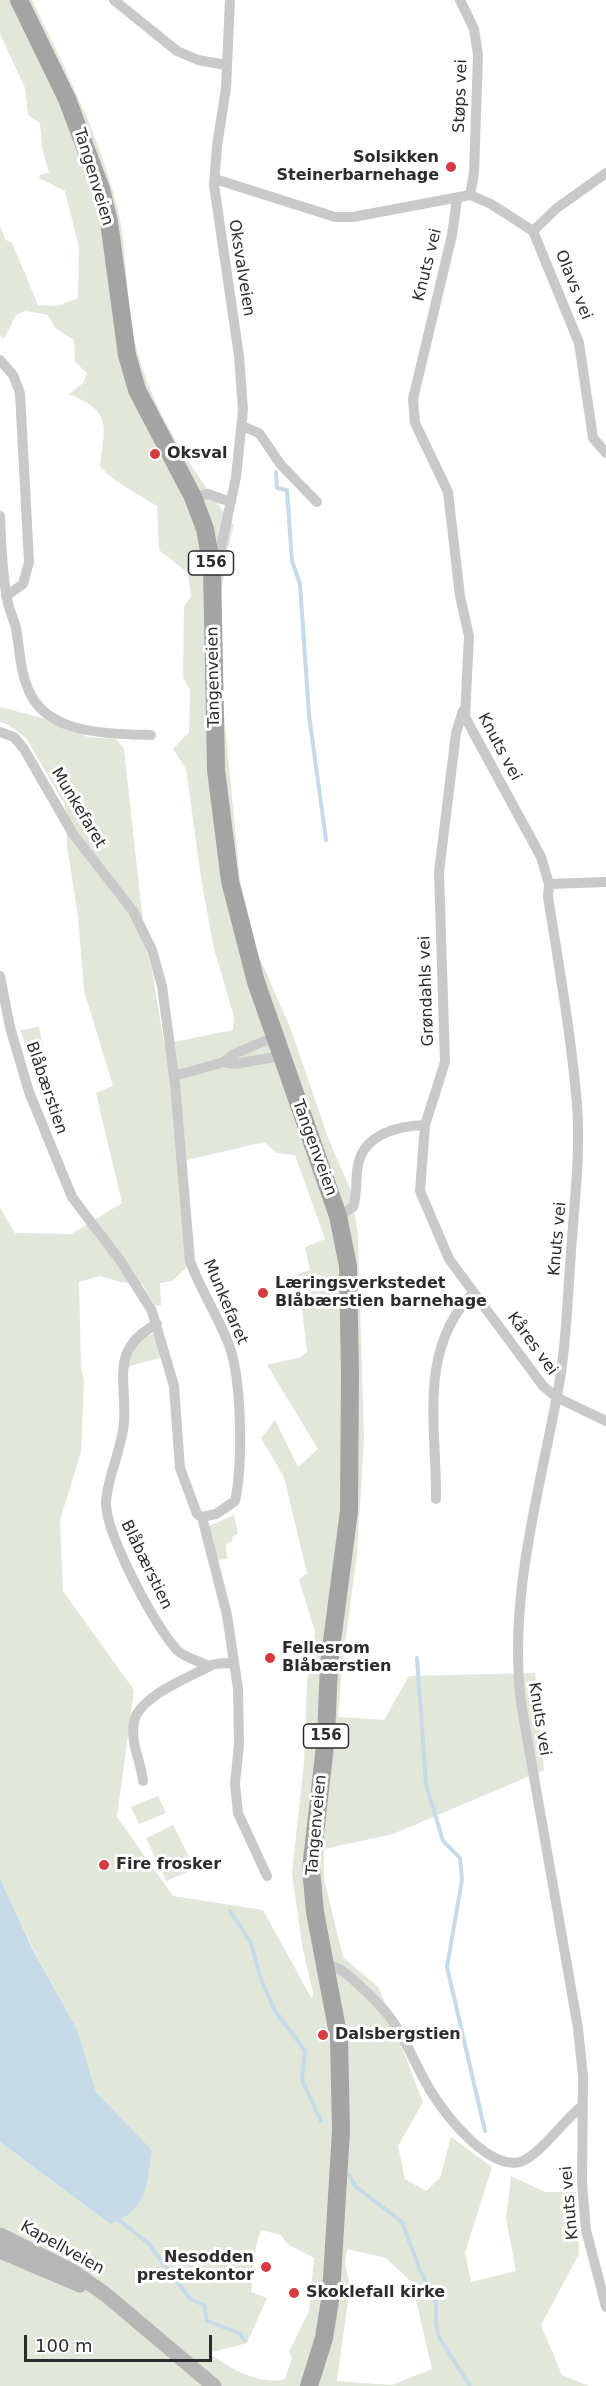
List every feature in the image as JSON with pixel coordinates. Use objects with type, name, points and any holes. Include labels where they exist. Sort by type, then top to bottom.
[{"type":"main road","name":"Tangenveien","points":[[19,0],[67,99],[101,189],[109,222],[127,356],[137,390],[152,423],[193,496],[205,529],[212,568],[214,730],[225,847],[236,912],[274,1037],[338,1216],[349,1286],[349,1476],[344,1561],[329,1664],[326,1737],[312,1843],[312,1890],[339,2039],[342,2098],[334,2258],[320,2386]]},
{"type":"main road","name":"Kapellveien","points":[[0,2235],[72,2271],[105,2294],[214,2386]]},
{"type":"main road","name":"Kapellveien","points":[[0,2251],[105,2294]]},
{"type":"main road","name":"Tangenveien","points":[[309,2386],[324,2338]]},
{"type":"street","points":[[114,0],[177,51],[198,60],[226,66]]},
{"type":"street","name":"Oksvalveien","points":[[212,568],[219,557],[231,501],[242,426],[239,356],[215,200],[230,0]]},
{"type":"street","name":"Støps vei","points":[[460,0],[474,29],[478,70],[470,195]]},
{"type":"street","points":[[215,179],[335,217],[353,217],[470,195],[491,204],[533,231],[557,208],[606,173]]},
{"type":"street","name":"Knuts vei","points":[[457,199],[452,235],[412,399],[415,423],[448,492],[456,567],[469,636],[470,655],[465,711],[472,733],[541,857],[549,884],[548,897],[566,1007],[577,1105],[578,1152],[568,1296],[556,1397],[526,1553],[519,1606],[516,1662],[521,1703],[578,2028],[583,2078],[582,2183],[588,2241],[606,2307]]},
{"type":"street","name":"Olavs vei","points":[[533,231],[579,343],[593,438],[606,453]]},
{"type":"street","points":[[0,360],[13,375],[20,393],[29,542],[26,580],[16,591],[6,596]]},
{"type":"street","points":[[242,426],[259,433],[280,465],[317,502]]},
{"type":"street","points":[[193,496],[208,494],[231,501]]},
{"type":"street","points":[[0,516],[6,596],[15,626],[23,674],[36,703],[53,717],[79,728],[108,733],[151,735]]},
{"type":"street","name":"Grøndahls vei","points":[[424,1125],[445,1062],[439,872],[456,733],[462,711],[465,711]]},
{"type":"street","name":"Munkefaret","points":[[0,732],[14,737],[24,749],[73,834],[122,896],[142,929],[162,986],[174,1077],[190,1261],[198,1284],[230,1347],[236,1376],[239,1451],[235,1501],[216,1514],[202,1517]]},
{"type":"street","points":[[549,884],[606,882]]},
{"type":"street","name":"Blåbærstien","points":[[0,976],[10,1027],[29,1092],[72,1197],[122,1263],[153,1311],[157,1324],[174,1386],[180,1468],[197,1514],[202,1517],[227,1615],[239,1703],[235,1784],[238,1812],[267,1876]]},
{"type":"street","points":[[174,1077],[224,1062],[234,1054],[274,1037]]},
{"type":"street","points":[[224,1062],[236,1064],[281,1056]]},
{"type":"street","points":[[338,1216],[353,1207],[359,1161],[373,1143],[385,1132],[398,1127],[424,1125]]},
{"type":"street","name":"Kåres vei","points":[[424,1125],[420,1183],[422,1199],[441,1245],[472,1293],[490,1312],[543,1386],[556,1397],[606,1422]]},
{"type":"street","points":[[436,1499],[435,1372],[448,1325],[472,1293]]},
{"type":"street","name":"Blåbærstien","points":[[157,1324],[133,1341],[123,1358],[123,1427],[105,1502],[108,1520],[135,1582],[160,1627],[177,1651],[209,1666]]},
{"type":"street","points":[[143,1781],[141,1761],[133,1734],[138,1711],[159,1693],[209,1666],[233,1663]]},
{"type":"street","points":[[325,1965],[343,1971],[391,2016],[441,2108],[490,2156],[508,2162],[524,2160],[535,2153],[562,2123],[581,2107]]},
{"type":"shaded area","points":[[0,0],[32,0],[80,101],[109,179],[121,223],[135,342],[151,392],[188,461],[234,525],[221,596],[224,714],[240,880],[257,952],[290,1027],[329,1140],[351,1191],[358,1235],[364,1439],[357,1554],[342,1667],[338,1717],[384,1720],[409,1676],[535,1673],[544,1770],[393,1834],[324,1849],[324,1879],[343,1957],[379,1988],[423,2102],[398,2146],[405,2179],[426,2191],[440,2178],[451,2137],[492,2167],[465,2253],[471,2282],[516,2271],[506,2219],[511,2176],[545,2192],[576,2192],[579,2254],[541,2325],[562,2375],[589,2386],[0,2386],[0,2142],[110,2224],[152,2150],[96,2092],[78,2031],[32,1947],[0,1878],[0,1208],[15,1233],[71,1234],[122,1203],[96,1093],[113,1086],[84,991],[78,917],[67,846],[65,805],[26,738],[9,725],[0,722],[0,707],[46,719],[88,737],[116,739],[124,749],[146,950],[152,970],[164,1044],[233,1030],[234,1017],[214,949],[202,884],[186,769],[173,749],[189,732],[190,690],[183,678],[184,606],[191,597],[188,573],[159,550],[157,506],[116,481],[100,467],[103,421],[93,407],[69,394],[83,383],[87,373],[75,362],[74,340],[56,329],[48,315],[26,311],[16,315],[4,339],[0,335],[0,226],[6,240],[12,243],[38,305],[58,306],[78,298],[79,247],[65,191],[39,178],[40,175],[49,173],[42,148],[40,123],[28,115],[25,88],[0,34]],"holes":[[[264,1142],[277,1153],[295,1155],[325,1239],[305,1247],[310,1270],[298,1274],[307,1352],[301,1357],[267,1365],[318,1449],[298,1467],[275,1420],[261,1438],[284,1477],[307,1573],[299,1580],[315,1632],[307,1680],[304,1763],[292,1873],[302,1945],[313,1993],[312,1999],[263,1910],[173,1896],[117,1817],[134,1690],[63,1591],[60,1520],[81,1452],[84,1380],[81,1366],[79,1282],[100,1276],[143,1285],[155,1306],[161,1305],[160,1283],[172,1281],[187,1267],[179,1162]],[[261,2230],[281,2235],[287,2244],[314,2258],[309,2311],[289,2352],[292,2358],[285,2379],[254,2378],[208,2353],[247,2343],[267,2298],[251,2292],[256,2246]],[[347,2249],[386,2258],[412,2283],[432,2369],[392,2385],[337,2381],[350,2286],[345,2263]]]},
{"type":"shaded area","points":[[39,1027],[43,1048],[28,1053],[20,1030]]},
{"type":"shaded area","points":[[153,1334],[163,1357],[127,1367],[129,1356],[135,1346],[143,1338]]},
{"type":"shaded area","points":[[234,1515],[238,1534],[232,1537],[233,1541],[226,1544],[227,1559],[217,1560],[209,1526]]},
{"type":"shaded area","points":[[158,1796],[166,1813],[139,1824],[131,1807]]},
{"type":"shaded area","points":[[173,1825],[195,1869],[166,1881],[146,1838]]},
{"type":"water","points":[[0,1878],[32,1948],[78,2031],[96,2092],[152,2150],[146,2186],[138,2204],[132,2212],[110,2224],[0,2142]]},
{"type":"waterway","points":[[276,472],[277,488],[287,490],[292,561],[300,584],[309,715],[326,840]]},
{"type":"waterway","points":[[417,1658],[426,1784],[443,1841],[460,1858],[462,1880],[447,1967],[485,2131]]},
{"type":"waterway","points":[[230,1911],[251,1943],[260,1977],[274,2009],[305,2051],[302,2080],[321,2121]]},
{"type":"waterway","points":[[349,2175],[355,2186],[402,2222],[420,2270],[436,2302],[439,2337],[470,2386]]},
{"type":"waterway","points":[[119,2220],[148,2243],[190,2299],[204,2305],[207,2321],[239,2333],[244,2340]]},
{"type":"place","name":"Solsikken Steinerbarnehage","points":[[451,167]]},
{"type":"place","name":"Oksval","points":[[155,454]]},
{"type":"place","name":"Læringsverkstedet Blåbærstien barnehage","points":[[263,1293]]},
{"type":"place","name":"Fellesrom Blåbærstien","points":[[270,1658]]},
{"type":"place","name":"Fire frosker","points":[[104,1865]]},
{"type":"place","name":"Dalsbergstien","points":[[323,2035]]},
{"type":"place","name":"Nesodden prestekontor","points":[[266,2267]]},
{"type":"place","name":"Skoklefall kirke","points":[[294,2293]]}]
